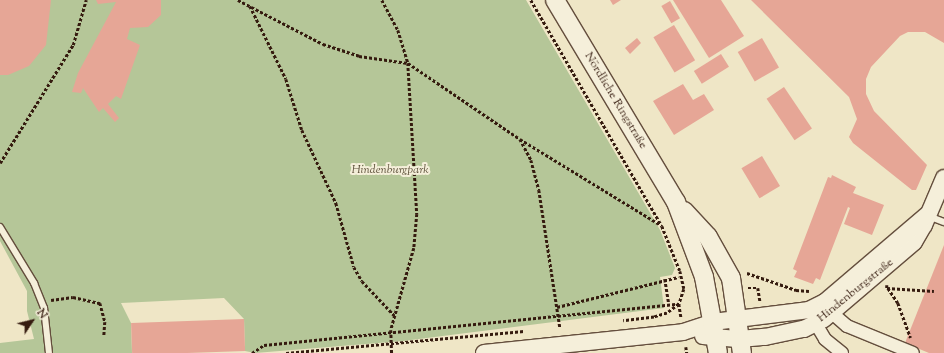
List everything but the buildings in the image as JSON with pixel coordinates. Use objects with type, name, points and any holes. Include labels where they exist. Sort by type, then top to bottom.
[{"type":"main road","name":"Nördliche Ringstraße","points":[[555,0],[676,202],[704,277],[716,338]]},
{"type":"main road","name":"Nördliche Ringstraße","points":[[676,202],[708,237],[721,257],[731,278],[741,346]]},
{"type":"street","name":"Hindenburgstraße","points":[[825,310],[737,318],[716,338],[741,346],[816,324],[825,310],[927,215],[944,178]]},
{"type":"street","points":[[825,310],[847,326],[913,353]]},
{"type":"street","points":[[816,324],[825,339],[842,353]]},
{"type":"street","points":[[484,353],[683,332],[716,338]]},
{"type":"lane","points":[[927,215],[944,222]]},
{"type":"lane","points":[[0,227],[34,284],[42,302],[49,353]]},
{"type":"path","points":[[0,163],[73,45],[86,0]]},
{"type":"path","points":[[238,0],[323,44],[359,56],[408,63],[520,139],[662,226]]},
{"type":"path","points":[[382,0],[398,30],[408,63],[416,214],[414,248],[391,330],[392,353]]},
{"type":"path","points":[[531,0],[662,226],[680,271],[684,289],[678,304],[667,313],[654,317],[615,322]]},
{"type":"path","points":[[249,6],[286,79],[302,130],[336,203],[354,267],[362,281],[394,316]]},
{"type":"path","points":[[520,139],[530,160],[538,190],[560,327]]},
{"type":"path","points":[[747,273],[796,290],[811,292]]},
{"type":"path","points":[[557,306],[678,277]]},
{"type":"path","points":[[665,279],[669,304]]},
{"type":"path","points":[[886,281],[887,288],[898,304],[911,339]]},
{"type":"path","points":[[887,288],[934,291]]},
{"type":"path","points":[[42,302],[73,297],[100,303],[105,322],[104,336]]},
{"type":"path","points":[[252,353],[264,344],[391,330],[678,304]]},
{"type":"path","points":[[554,328],[568,327]]},
{"type":"path","points":[[286,353],[525,331]]},
{"type":"green space","name":"Hindenburgpark","points":[[0,0],[526,0],[660,230],[675,268],[672,275],[660,277],[664,308],[403,341],[255,353],[245,351],[244,319],[224,298],[121,303],[131,323],[132,353],[0,353],[0,343],[34,339],[27,311],[27,291],[0,241]]}]
